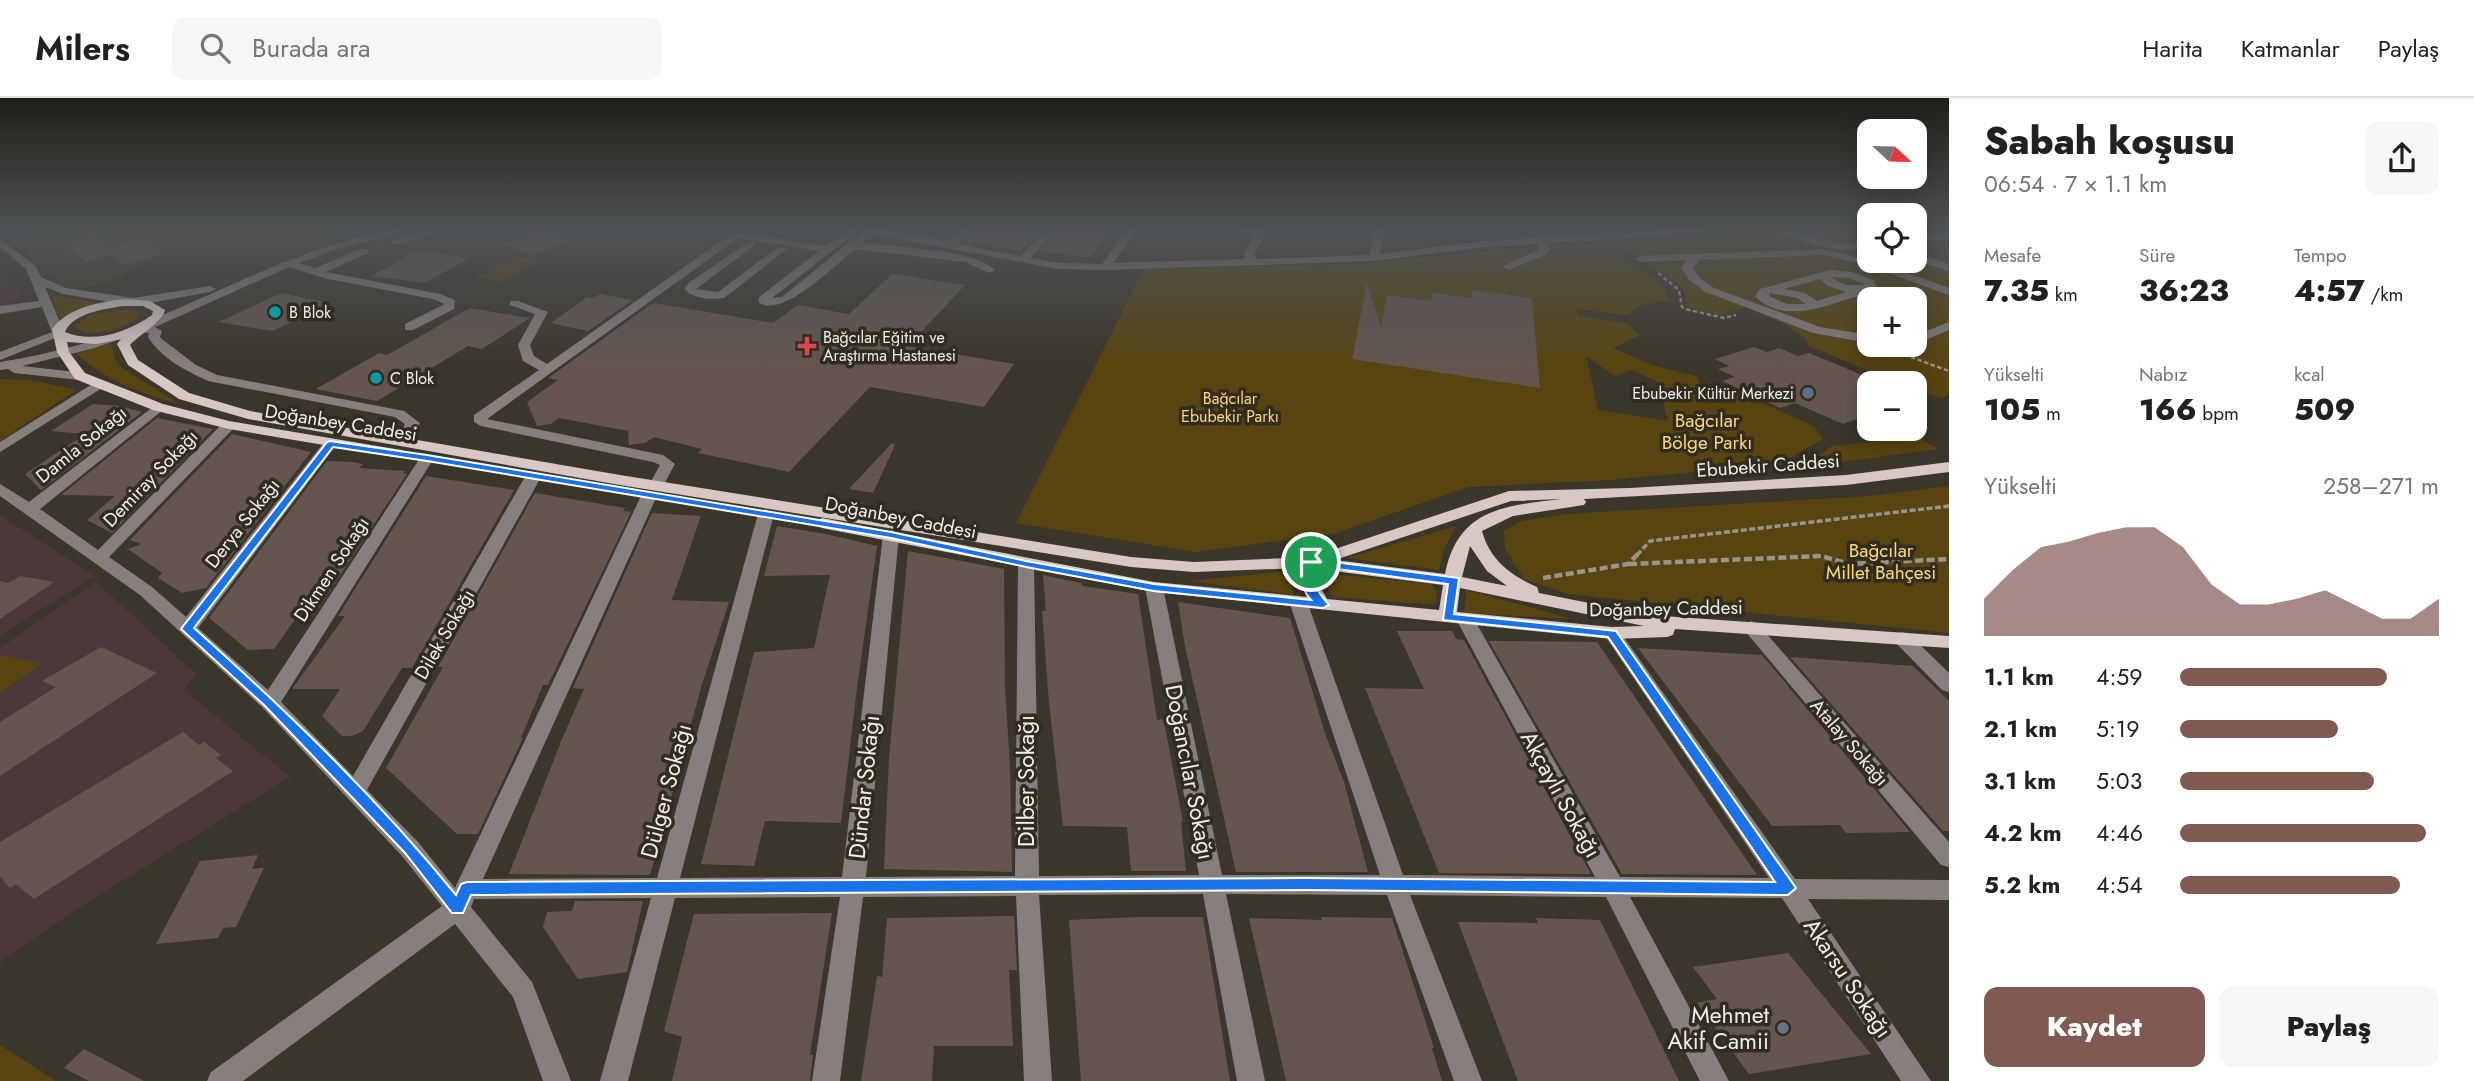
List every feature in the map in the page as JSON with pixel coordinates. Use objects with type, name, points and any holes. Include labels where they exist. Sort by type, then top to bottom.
[{"type":"main road","points":[[133,302],[146,303],[159,310],[158,316],[139,328],[88,340],[73,340],[59,334],[58,329],[73,317],[102,307],[133,302]]},
{"type":"main road","name":"Doğanbey Caddesi","points":[[139,328],[126,338],[124,344],[132,362],[184,396],[248,415],[402,442],[766,514],[891,535],[1026,564],[1154,587],[1299,604],[1612,634],[1762,627]]},
{"type":"main road","name":"Doğanbey Caddesi","points":[[59,334],[63,352],[80,376],[97,385],[158,407],[229,425],[330,444],[533,477],[653,491],[1131,562],[1194,567],[1311,562],[1455,581],[1649,621],[1949,642]]},
{"type":"main road","name":"Ebubekir Caddesi","points":[[1630,493],[1846,480],[1949,467]]},
{"type":"main road","points":[[1456,618],[1455,581],[1459,550],[1473,529],[1484,520],[1501,514],[1630,493]]},
{"type":"main road","points":[[1323,605],[1311,593],[1307,578],[1311,562],[1509,496],[1630,493]]},
{"type":"main road","points":[[1473,529],[1476,545],[1484,559],[1501,575],[1560,603]]},
{"type":"street","points":[[0,356],[59,334],[35,276]]},
{"type":"street","points":[[0,367],[63,352],[139,328],[259,276]]},
{"type":"street","points":[[335,276],[436,296],[451,302],[450,306],[409,327]]},
{"type":"street","points":[[221,1081],[462,898],[668,464],[658,458],[481,422],[479,418],[679,276]]},
{"type":"street","points":[[705,276],[690,289],[694,293],[720,296],[747,276]]},
{"type":"street","points":[[793,276],[763,299],[764,302],[785,300],[814,276]]},
{"type":"street","points":[[1693,276],[1699,284],[1754,308],[1817,330],[1857,337]]},
{"type":"street","points":[[1754,308],[1767,297],[1820,276]]},
{"type":"street","points":[[1825,276],[1832,284],[1857,288]]},
{"type":"street","points":[[1855,276],[1872,285],[1870,287]]},
{"type":"street","points":[[1860,277],[1864,276]]},
{"type":"street","points":[[1908,276],[1949,292]]},
{"type":"street","points":[[37,279],[63,291],[133,302],[243,283]]},
{"type":"street","points":[[139,328],[156,331],[271,281]]},
{"type":"street","points":[[1767,297],[1793,308],[1807,308],[1857,292]]},
{"type":"street","points":[[0,310],[46,303]]},
{"type":"street","points":[[514,303],[542,312],[524,345],[528,358],[547,369]]},
{"type":"street","points":[[1927,335],[1949,326]]},
{"type":"street","points":[[156,331],[154,337],[158,343],[200,373],[399,414],[412,422],[402,442]]},
{"type":"street","points":[[0,367],[80,376]]},
{"type":"street","points":[[0,448],[8,439],[97,385]]},
{"type":"street","name":"Damla Sokağı","points":[[28,511],[158,407]]},
{"type":"street","name":"Demiray Sokağı","points":[[99,558],[229,425]]},
{"type":"street","name":"Derya Sokağı","points":[[187,629],[330,444]]},
{"type":"street","name":"Dikmen Sokağı","points":[[270,703],[427,458]]},
{"type":"street","name":"Dilek Sokağı","points":[[355,791],[533,477]]},
{"type":"street","points":[[0,489],[146,591],[270,703],[410,849],[462,898],[523,990],[557,1081]]},
{"type":"street","name":"Dülger Sokağı","points":[[614,1081],[766,514]]},
{"type":"street","name":"Dündar Sokağı","points":[[826,1081],[853,886],[891,535]]},
{"type":"street","name":"Dilber Sokağı","points":[[1026,564],[1027,886],[1038,1081]]},
{"type":"street","name":"Doğancılar Sokağı","points":[[1154,587],[1251,1081]]},
{"type":"street","points":[[1299,604],[1395,885],[1468,1081]]},
{"type":"street","name":"Akçaylı Sokağı","points":[[1456,618],[1613,887],[1715,1081]]},
{"type":"street","name":"Atalay Sokağı","points":[[1762,627],[1949,858]]},
{"type":"street","name":"Akarsu Sokağı","points":[[1612,634],[1788,888],[1917,1081]]},
{"type":"street","points":[[1902,638],[1949,685]]},
{"type":"street","points":[[462,898],[668,887],[853,886],[1395,885],[1949,890]]},
{"type":"path","points":[[1662,276],[1679,290],[1682,307],[1685,309],[1724,318],[1754,308]]},
{"type":"path","points":[[1628,564],[1650,541],[1949,506]]},
{"type":"path","points":[[1515,583],[1628,564],[1821,556],[1849,564],[1949,559]]},
{"type":"shaded area","points":[[0,276],[6,276],[22,292],[12,304],[0,306]]},
{"type":"shaded area","points":[[50,276],[120,276],[101,286],[63,289]]},
{"type":"shaded area","points":[[0,515],[94,576],[0,636]]},
{"type":"shaded area","points":[[96,582],[196,674],[184,690],[290,777],[72,912],[0,962],[0,648]]},
{"type":"green space","points":[[481,276],[513,276],[502,282],[477,278]]},
{"type":"green space","name":"Bağcılar Ebubekir Parkı","points":[[1141,276],[1650,276],[1663,285],[1670,301],[1640,305],[1628,315],[1577,309],[1578,316],[1626,323],[1640,335],[1613,348],[1652,365],[1696,376],[1703,391],[1748,397],[1814,426],[1823,439],[1779,464],[1610,480],[1468,487],[1336,533],[1196,552],[1016,523]],"holes":[[[1586,356],[1615,376],[1632,370],[1658,382],[1668,421],[1598,410]]]},
{"type":"green space","points":[[1665,276],[1949,276],[1949,394],[1943,398],[1927,393],[1927,371],[1869,371],[1809,346],[1804,338],[1784,324],[1748,307],[1719,315],[1687,307],[1684,292]]},
{"type":"green space","points":[[52,295],[99,303],[60,319]]},
{"type":"green space","points":[[135,310],[139,315],[117,329],[89,333],[75,326],[90,315]]},
{"type":"green space","points":[[110,343],[118,365],[181,405],[113,379],[77,354]]},
{"type":"green space","points":[[0,379],[31,380],[76,390],[0,441]]},
{"type":"green space","points":[[1880,441],[1924,441],[1938,449],[1803,467],[1832,446]]},
{"type":"green space","name":"Bağcılar Millet Bahçesi","points":[[1949,486],[1949,633],[1567,594],[1524,579],[1505,549],[1504,531],[1521,521],[1566,514],[1870,496]]},
{"type":"green space","points":[[1456,526],[1444,549],[1439,570],[1347,558]]},
{"type":"green space","points":[[1288,571],[1294,595],[1190,581]]},
{"type":"green space","points":[[1333,574],[1430,584],[1436,590],[1436,601],[1435,604],[1425,604],[1333,597],[1325,585]]},
{"type":"green space","points":[[1466,590],[1573,619],[1464,613]]},
{"type":"green space","points":[[3,655],[42,664],[0,693],[0,657]]},
{"type":"green space","points":[[0,1045],[56,1081],[0,1081]]},
{"type":"building","points":[[371,276],[438,276],[425,283]]},
{"type":"building","name":"Bağcılar Eğitim ve Araştırma Hastanesi","points":[[890,276],[965,285],[908,346],[1014,364],[984,407],[870,387],[789,472],[698,453],[702,449],[654,437],[645,443],[629,445],[628,431],[559,418],[551,424],[537,426],[527,402],[558,380],[548,378],[653,303],[773,323],[798,305],[849,314]]},
{"type":"building","points":[[1367,283],[1381,327],[1387,295],[1431,301],[1432,293],[1472,298],[1472,290],[1532,298],[1540,388],[1352,359]]},
{"type":"building","name":"B Blok","points":[[281,293],[330,303],[273,331],[219,322]]},
{"type":"building","points":[[600,294],[633,300],[588,331],[551,323],[587,297],[593,298]]},
{"type":"building","points":[[470,308],[530,318],[482,349],[468,346],[377,401],[316,389],[379,353],[387,355]]},
{"type":"building","name":"Ebubekir Kültür Merkezi","points":[[1754,347],[1767,352],[1779,348],[1798,356],[1809,353],[1857,373],[1857,419],[1843,424],[1795,403],[1780,408],[1722,381],[1735,377],[1718,369],[1729,366],[1715,359]]},
{"type":"building","points":[[93,404],[120,406],[142,412],[41,490],[25,474],[85,434],[51,431]]},
{"type":"building","points":[[157,418],[213,429],[112,533],[87,520],[115,496],[61,495]]},
{"type":"building","points":[[232,434],[311,452],[206,588],[182,593],[158,578],[162,573],[128,549],[141,544],[130,540]]},
{"type":"building","points":[[892,443],[895,445],[873,493],[849,489]]},
{"type":"building","points":[[327,461],[353,462],[363,464],[359,468],[405,471],[403,473],[407,474],[314,615],[298,615],[274,649],[248,650],[209,618]]},
{"type":"building","points":[[426,476],[514,490],[412,668],[402,668],[363,731],[352,736],[342,736],[322,716],[340,689],[292,689],[345,616],[338,616]]},
{"type":"building","points":[[535,493],[625,508],[623,511],[631,512],[548,685],[543,685],[523,738],[478,834],[457,834],[386,768],[443,667],[438,667]]},
{"type":"building","points":[[652,513],[701,516],[672,600],[729,602],[702,684],[650,875],[509,874],[584,689],[573,688]]},
{"type":"building","points":[[777,526],[877,546],[841,823],[765,821],[754,866],[701,864],[754,652],[814,648],[830,575],[764,576]]},
{"type":"building","points":[[908,551],[1004,569],[1005,688],[1012,872],[884,869],[889,758]]},
{"type":"building","points":[[1043,575],[1081,583],[1082,586],[1138,594],[1157,720],[1163,719],[1183,822],[1186,871],[1131,871],[1127,827],[1063,826],[1049,703],[1042,611],[1046,611]]},
{"type":"building","points":[[20,576],[54,582],[0,619],[0,581],[8,583]]},
{"type":"building","points":[[1178,602],[1290,618],[1326,736],[1344,782],[1368,872],[1236,872],[1185,646]]},
{"type":"building","points":[[1397,631],[1452,631],[1456,639],[1464,640],[1591,874],[1439,873],[1365,688],[1424,689]]},
{"type":"building","points":[[1489,641],[1597,642],[1757,875],[1622,874]]},
{"type":"building","points":[[101,647],[157,673],[0,776],[0,722],[56,687],[42,681]]},
{"type":"building","points":[[1638,648],[1762,655],[1910,832],[1846,833],[1840,825],[1772,826]]},
{"type":"building","points":[[1790,657],[1913,666],[1949,701],[1949,831],[1943,831]]},
{"type":"building","points":[[183,732],[199,745],[204,742],[221,755],[216,758],[233,771],[34,899],[16,884],[10,888],[0,877],[0,842]]},
{"type":"building","points":[[258,855],[252,869],[264,868],[236,927],[223,928],[218,938],[156,944],[200,861]]},
{"type":"building","points":[[575,901],[643,901],[627,972],[578,979],[543,927],[547,912],[572,911]]},
{"type":"building","points":[[832,913],[810,1055],[813,1055],[810,1081],[672,1081],[682,1037],[664,1031],[694,914]]},
{"type":"building","points":[[1014,916],[1017,970],[1009,970],[1013,1046],[934,1046],[932,1081],[861,1081],[877,976],[882,977],[887,918]]},
{"type":"building","points":[[1203,917],[1230,1081],[1081,1081],[1069,920]]},
{"type":"building","points":[[1321,917],[1392,918],[1442,1081],[1286,1081],[1249,918],[1322,920]]},
{"type":"building","points":[[1536,918],[1600,920],[1679,1081],[1518,1081],[1458,922],[1538,923]]},
{"type":"building","name":"Mehmet Akif Camii","points":[[1788,953],[1871,1054],[1749,1074],[1697,1003],[1717,999],[1693,967]]},
{"type":"building","points":[[84,1049],[144,1081],[89,1081],[64,1068]]},
{"type":"place","name":"B Blok","points":[[275,312]]},
{"type":"place","name":"Bağcılar Eğitim ve Araştırma Hastanesi","points":[[807,346]]},
{"type":"place","name":"C Blok","points":[[376,378]]},
{"type":"place","name":"Ebubekir Kültür Merkezi","points":[[1808,393]]},
{"type":"place","name":"Mehmet Akif Camii","points":[[1783,1028]]},
{"type":"route","points":[[330,444],[891,535],[1026,564],[1154,587],[1323,605],[1311,593],[1307,578],[1311,562],[1455,581],[1447,617],[1612,634],[1788,888],[1304,884],[467,888],[458,908],[410,849],[270,703],[187,629],[330,444]]},
{"type":"park label","name":"Bağcılar Bölge Parkı","points":[[1707,431]]}]
